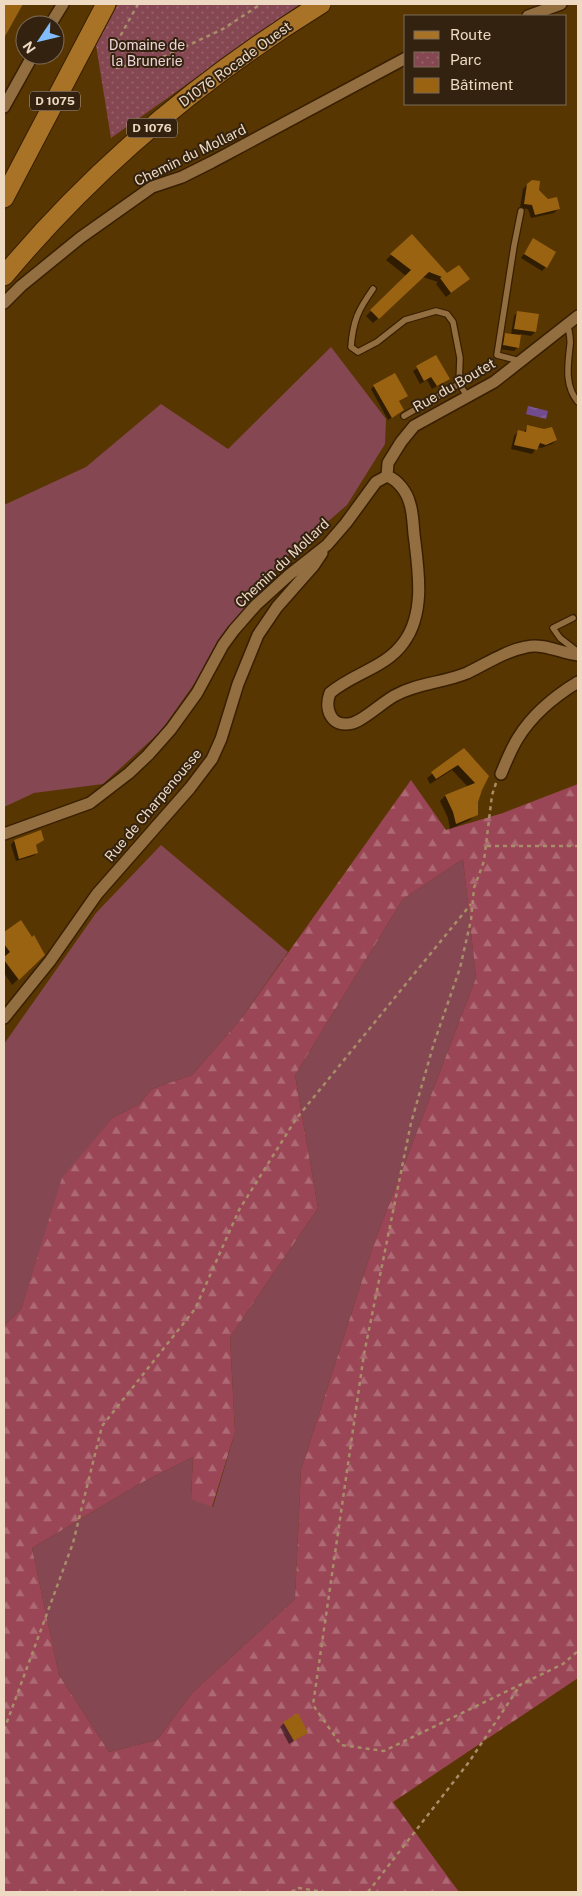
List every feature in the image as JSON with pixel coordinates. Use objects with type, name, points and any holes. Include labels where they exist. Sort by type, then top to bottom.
[{"type":"main road","name":"D 1075","points":[[4,198],[106,4]]},
{"type":"main road","name":"D1076 Rocade Ouest","points":[[4,276],[24,251],[71,203],[126,150],[165,116],[228,67],[321,4]]},
{"type":"street","points":[[56,15],[62,4]]},
{"type":"street","points":[[531,15],[562,4]]},
{"type":"street","name":"Chemin du Mollard","points":[[4,303],[20,286],[80,238],[152,187],[182,177],[212,162],[404,59]]},
{"type":"street","points":[[4,108],[28,65]]},
{"type":"street","name":"Rue du Boutet","points":[[387,476],[388,463],[414,426],[494,382],[568,326],[578,316]]},
{"type":"street","points":[[387,476],[398,483],[410,503],[418,568],[416,610],[412,627],[404,642],[392,655],[371,670],[337,686],[330,693],[327,709],[331,717],[345,724],[353,723],[395,696],[415,687],[465,674],[496,658],[527,646],[540,646],[578,654]]},
{"type":"street","name":"Chemin du Mollard","points":[[4,834],[90,803],[129,773],[171,729],[197,693],[234,630],[256,605],[289,575],[327,545],[376,482],[387,476]]},
{"type":"street","name":"Rue de Charpenousse","points":[[4,1018],[50,961],[97,894],[190,788],[212,759],[222,739],[238,684],[258,635],[277,608],[314,565],[327,545]]},
{"type":"street","points":[[501,774],[519,737],[534,717],[552,700],[578,682]]},
{"type":"lane","points":[[520,361],[497,355],[521,211]]},
{"type":"lane","points":[[373,289],[358,312],[352,334],[351,347],[358,352],[377,342],[405,320],[436,311],[447,314],[453,322],[460,358],[459,384],[468,397]]},
{"type":"lane","points":[[568,326],[570,344],[567,370],[574,398],[578,402]]},
{"type":"lane","points":[[404,416],[459,384]]},
{"type":"lane","points":[[574,618],[553,628],[560,638],[578,654]]},
{"type":"path","points":[[138,4],[112,51],[111,60],[117,68],[171,53],[223,29],[261,4]]},
{"type":"path","points":[[501,774],[492,795],[487,846],[484,861],[474,888],[471,920],[460,968],[434,1042],[411,1123],[364,1354],[313,1705],[341,1745],[384,1751],[563,1664],[578,1651]]},
{"type":"path","points":[[487,846],[578,846]]},
{"type":"path","points":[[4,1730],[73,1543],[102,1426],[195,1308],[238,1210],[296,1119],[472,903]]},
{"type":"path","points":[[368,1892],[469,1762],[521,1684]]},
{"type":"path","points":[[291,1892],[299,1888],[324,1892]]},
{"type":"green space","name":"Domaine de la Brunerie","points":[[118,4],[300,4],[111,138],[96,45]]},
{"type":"green space","points":[[331,347],[386,419],[385,444],[347,505],[281,562],[160,732],[103,784],[34,793],[4,807],[4,505],[86,467],[161,404],[228,449]]},
{"type":"green space","points":[[411,780],[446,830],[503,813],[578,784],[578,1678],[393,1802],[459,1892],[4,1892],[4,1326],[21,1309],[62,1178],[112,1118],[138,1105],[152,1089],[192,1075],[241,1019]],"holes":[[[463,859],[476,978],[373,1246],[301,1470],[295,1599],[192,1693],[157,1740],[109,1752],[59,1675],[32,1548],[139,1484],[193,1457],[191,1499],[212,1507],[235,1432],[230,1337],[318,1208],[295,1075],[403,899]]]},
{"type":"green space","points":[[161,845],[288,952],[241,1019],[192,1075],[152,1089],[138,1105],[112,1118],[63,1178],[21,1309],[4,1326],[4,1044],[96,913]]},
{"type":"green space","points":[[463,859],[476,978],[373,1246],[301,1470],[295,1599],[192,1693],[157,1740],[109,1752],[59,1675],[32,1548],[139,1484],[193,1457],[191,1498],[213,1507],[235,1432],[230,1337],[318,1208],[295,1075],[403,899]]},
{"type":"water","points":[[528,406],[548,411],[546,419],[526,414]]},
{"type":"building","points":[[4,4],[23,4],[15,15],[4,38]]},
{"type":"building","points":[[532,180],[540,181],[539,190],[548,199],[557,197],[560,209],[535,215],[532,205],[524,204],[527,184]]},
{"type":"building","points":[[412,234],[447,273],[459,265],[470,279],[451,293],[440,278],[442,277],[429,272],[379,319],[370,310],[411,270],[390,254]]},
{"type":"building","points":[[533,238],[556,252],[547,268],[524,254]]},
{"type":"building","points":[[517,311],[539,314],[536,332],[514,329]]},
{"type":"building","points":[[505,333],[521,335],[519,348],[503,345]]},
{"type":"building","points":[[436,355],[450,379],[437,386],[431,377],[424,381],[416,366]]},
{"type":"building","points":[[395,373],[408,396],[399,401],[404,410],[392,418],[373,385]]},
{"type":"building","points":[[527,425],[544,429],[552,427],[557,440],[546,445],[540,443],[537,450],[514,445],[518,430],[526,432]]},
{"type":"building","points":[[464,748],[489,776],[478,802],[478,815],[456,824],[445,795],[475,783],[458,765],[436,779],[431,772]]},
{"type":"building","points":[[41,830],[44,840],[36,845],[38,853],[19,859],[14,840]]},
{"type":"building","points":[[21,920],[32,937],[34,935],[45,955],[19,980],[4,960],[4,957],[10,952],[4,944],[4,932]]},
{"type":"building","points":[[298,1713],[308,1733],[294,1741],[283,1722]]}]
